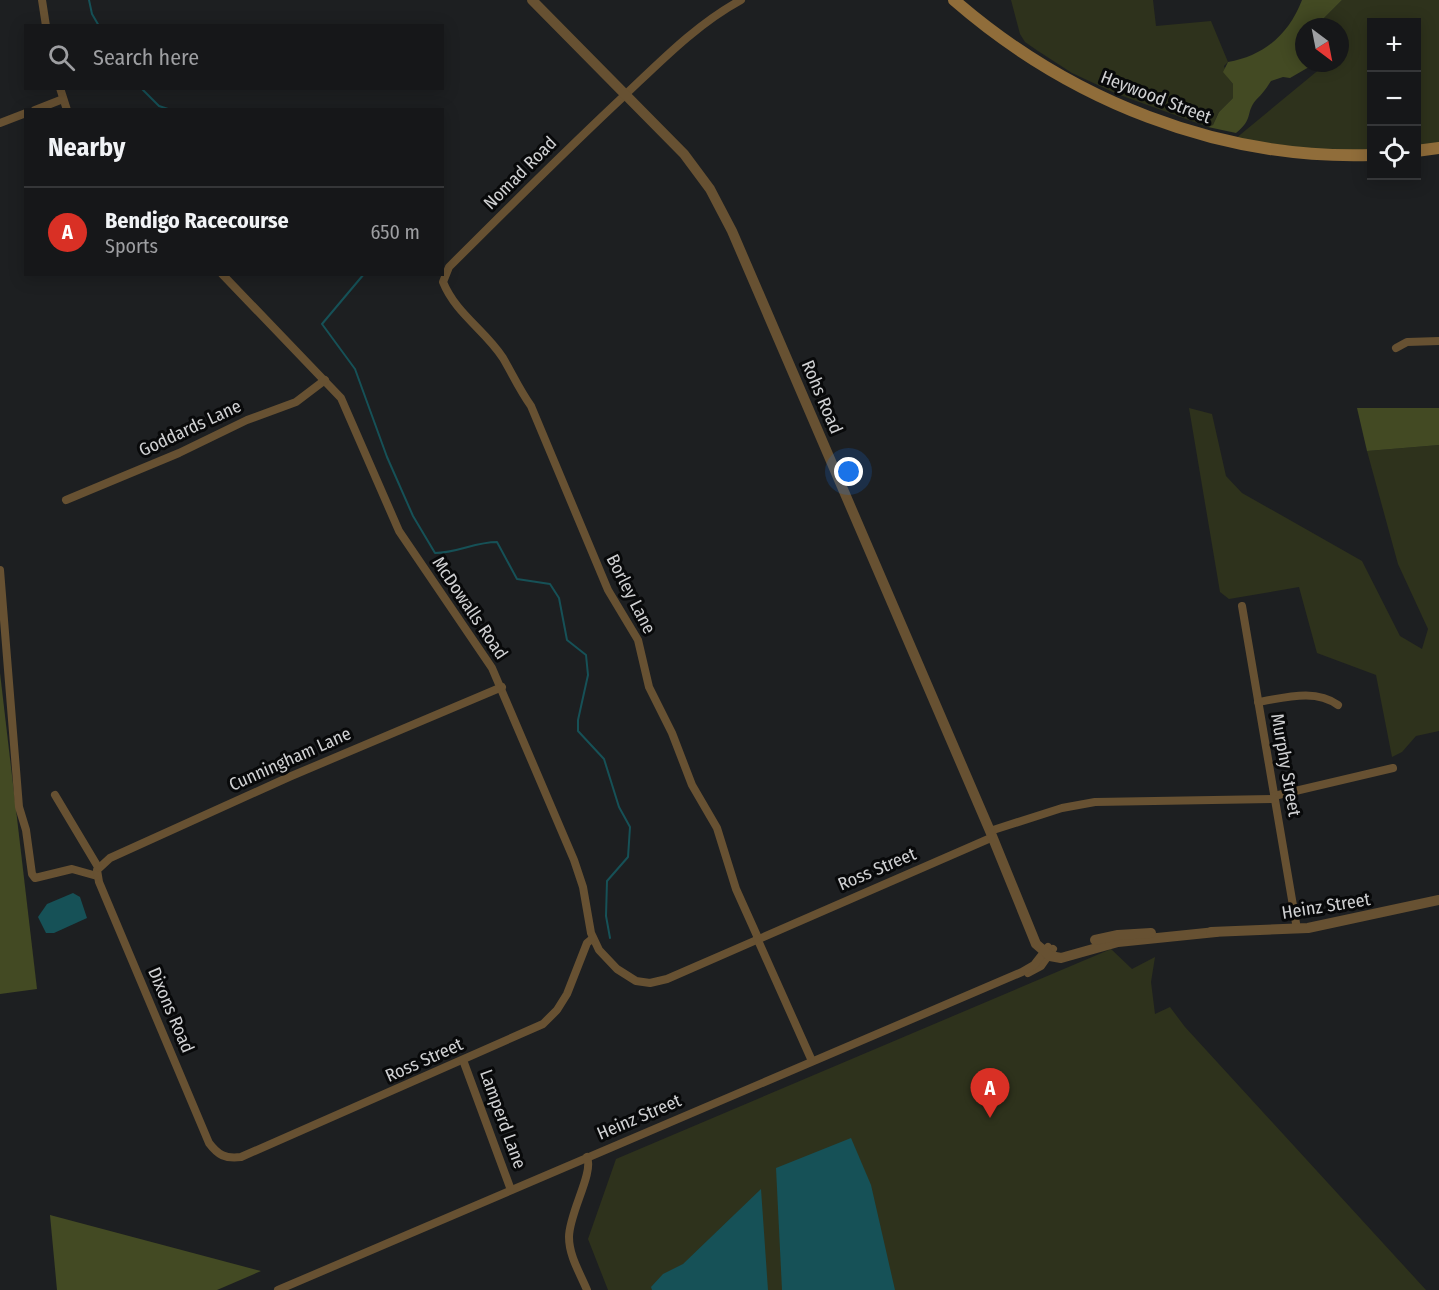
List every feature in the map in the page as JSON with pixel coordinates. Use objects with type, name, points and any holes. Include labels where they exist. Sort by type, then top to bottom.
[{"type":"main road","name":"Heywood Street","points":[[954,0],[991,30],[1042,64],[1087,90],[1145,116],[1195,133],[1257,147],[1316,154],[1367,155]]},
{"type":"main road","points":[[1421,150],[1439,148]]},
{"type":"street","points":[[42,0],[46,24]]},
{"type":"street","name":"Rohs Road","points":[[532,0],[684,153],[710,189],[732,231],[991,834],[1033,939],[1048,951]]},
{"type":"street","points":[[626,93],[700,26],[741,0]]},
{"type":"street","points":[[61,90],[66,108]]},
{"type":"street","name":"Nomad Road","points":[[443,282],[450,267],[626,93]]},
{"type":"street","points":[[40,108],[63,99]]},
{"type":"street","points":[[0,123],[24,114]]},
{"type":"street","name":"McDowalls Road","points":[[224,276],[325,380],[345,406],[373,476],[399,531],[475,641],[502,687],[574,860],[583,887],[593,938],[611,964],[629,978],[642,983]]},
{"type":"street","name":"Borley Lane","points":[[443,282],[459,311],[502,358],[513,382],[531,406],[600,572],[638,640],[649,687],[672,733],[692,785],[717,828],[736,889],[812,1061]]},
{"type":"street","points":[[1396,348],[1407,342],[1439,341]]},
{"type":"street","name":"Goddards Lane","points":[[66,500],[179,453],[247,420],[296,402],[325,380]]},
{"type":"street","points":[[0,570],[19,807],[26,830],[32,874],[35,878],[46,878],[72,869],[97,871]]},
{"type":"street","name":"Murphy Street","points":[[1242,606],[1297,929]]},
{"type":"street","name":"Cunningham Lane","points":[[97,871],[110,858],[278,782],[502,687]]},
{"type":"street","points":[[1258,702],[1306,695],[1328,699],[1338,705]]},
{"type":"street","name":"Ross Street","points":[[642,983],[667,979],[991,834],[1062,808],[1095,802],[1275,797],[1393,768]]},
{"type":"street","name":"Dixons Road","points":[[55,795],[97,871],[209,1143],[223,1157]]},
{"type":"street","name":"Heinz Street","points":[[278,1290],[1013,976],[1028,969],[1048,951],[1068,957],[1108,944],[1148,936],[1297,929],[1338,923],[1439,900]]},
{"type":"street","name":"Ross Street","points":[[223,1157],[241,1157],[535,1028],[550,1017],[567,994],[587,943],[593,938]]},
{"type":"street","name":"Lamperd Lane","points":[[463,1060],[511,1190]]},
{"type":"street","points":[[587,1157],[589,1170],[572,1212],[569,1237],[573,1257],[587,1290]]},
{"type":"green space","points":[[1011,0],[1153,0],[1156,26],[1211,21],[1228,62],[1224,66],[1233,84],[1233,98],[1219,112],[1213,125],[1208,127],[1117,94],[1072,73],[1025,42],[1020,34]]},
{"type":"green space","points":[[1302,0],[1342,0],[1324,18],[1295,18],[1295,72],[1300,72],[1290,78],[1283,77],[1271,81],[1253,105],[1242,128],[1236,133],[1208,127],[1213,125],[1219,112],[1233,98],[1233,84],[1223,72],[1228,62],[1253,55],[1274,42],[1297,12]]},
{"type":"green space","points":[[1342,0],[1439,0],[1439,145],[1421,147],[1421,18],[1367,18],[1367,156],[1235,139],[1316,72],[1349,72],[1349,18],[1324,18]]},
{"type":"green space","points":[[1189,408],[1212,414],[1226,476],[1242,493],[1362,561],[1400,636],[1422,649],[1428,629],[1398,564],[1367,451],[1439,445],[1439,731],[1416,736],[1402,752],[1392,757],[1376,675],[1317,653],[1299,587],[1229,599],[1220,592]]},
{"type":"green space","points":[[1357,408],[1439,408],[1439,445],[1367,451]]},
{"type":"green space","points":[[0,673],[37,989],[0,994]]},
{"type":"green space","points":[[1111,949],[1132,969],[1155,957],[1151,982],[1155,1014],[1170,1007],[1185,1027],[1426,1290],[608,1290],[588,1239],[616,1159]]},
{"type":"green space","points":[[50,1215],[261,1271],[217,1290],[57,1290]]},
{"type":"water","points":[[73,893],[80,897],[87,918],[54,933],[46,933],[38,917],[47,904]]},
{"type":"water","points":[[851,1138],[871,1185],[895,1290],[782,1290],[776,1168]]},
{"type":"water","points":[[761,1189],[768,1290],[652,1290],[651,1287],[663,1274],[683,1264]]},
{"type":"waterway","points":[[89,0],[92,14],[98,24]]},
{"type":"waterway","points":[[143,90],[159,106],[165,108]]},
{"type":"waterway","points":[[362,276],[322,324],[355,369],[387,457],[413,516],[435,553],[497,542],[517,579],[550,584],[559,598],[567,640],[586,655],[588,675],[578,720],[578,731],[604,759],[619,807],[630,827],[628,857],[607,881],[606,916],[610,938]]},
{"type":"place","name":"Bendigo Racecourse","points":[[990,1118]]}]
